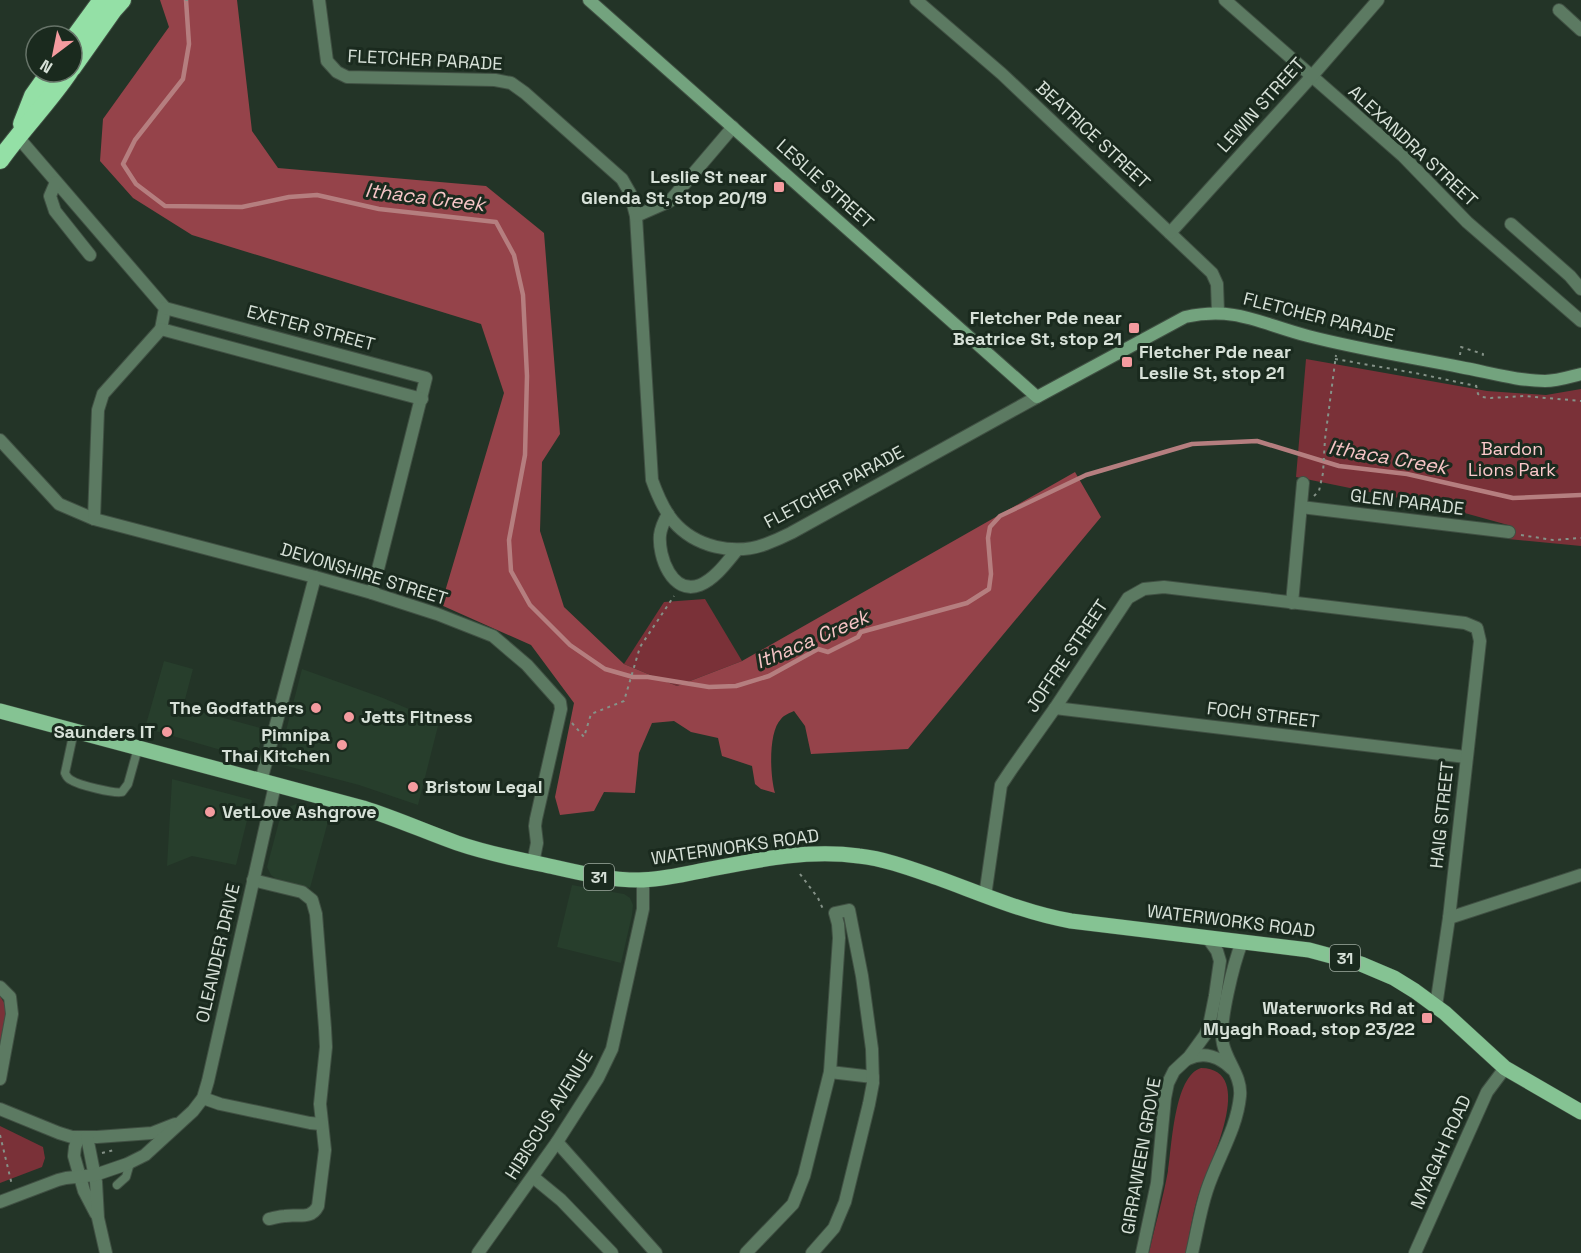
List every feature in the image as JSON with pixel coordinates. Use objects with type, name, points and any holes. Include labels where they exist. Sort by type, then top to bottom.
[{"type":"highway","points":[[84,24],[102,0]]},
{"type":"highway","points":[[84,52],[122,0]]},
{"type":"highway","points":[[17,136],[33,96],[42,84]]},
{"type":"highway","points":[[0,160],[61,84]]},
{"type":"main road","name":"WATERWORKS ROAD","points":[[0,711],[378,813],[470,848],[602,877],[643,880],[797,854],[828,853],[862,856],[899,865],[1057,919],[1309,950],[1361,963],[1404,984],[1436,1006],[1504,1068],[1581,1112]]},
{"type":"street","name":"FLETCHER PARADE","points":[[319,0],[327,61],[336,72],[346,77],[495,80],[511,83],[622,179],[630,193],[636,216],[652,480],[668,514],[685,532],[718,548],[737,550],[764,545],[791,533],[1037,396],[1185,317],[1202,313],[1218,312],[1248,317],[1320,339],[1520,378],[1545,381],[1581,374]]},
{"type":"street","name":"LESLIE STREET","points":[[588,0],[1037,396]]},
{"type":"street","name":"BEATRICE STREET","points":[[916,0],[1002,74],[1212,273],[1217,284],[1218,312]]},
{"type":"street","name":"ALEXANDRA STREET","points":[[1225,0],[1411,163],[1467,222],[1580,320]]},
{"type":"street","name":"LEWIN STREET","points":[[1170,233],[1378,0]]},
{"type":"street","points":[[1559,10],[1581,30]]},
{"type":"street","points":[[636,216],[670,201],[733,127]]},
{"type":"street","points":[[17,136],[165,308],[161,329],[103,394],[98,410],[94,519]]},
{"type":"street","points":[[57,182],[50,196],[54,211],[90,255]]},
{"type":"street","points":[[1511,224],[1570,276],[1581,289]]},
{"type":"street","name":"EXETER STREET","points":[[165,308],[426,378],[372,593]]},
{"type":"street","points":[[161,329],[422,399]]},
{"type":"street","name":"DEVONSHIRE STREET","points":[[0,440],[59,504],[94,519],[372,593],[437,614],[493,636],[527,665],[560,702],[561,709]]},
{"type":"street","points":[[1292,603],[1303,483]]},
{"type":"street","name":"GLEN PARADE","points":[[1301,507],[1509,532]]},
{"type":"street","points":[[668,514],[663,522],[660,536],[661,552],[671,576],[682,585],[691,587],[708,580],[726,565],[737,550]]},
{"type":"street","name":"OLEANDER DRIVE","points":[[0,1202],[58,1180],[95,1175],[130,1163],[159,1144],[203,1098],[253,880],[268,783],[315,577]]},
{"type":"street","name":"JOFFRE STREET","points":[[985,896],[1001,785],[1128,597],[1144,589],[1164,587],[1465,623],[1477,628]]},
{"type":"street","name":"HAIG STREET","points":[[1436,1006],[1449,918],[1480,640],[1477,628]]},
{"type":"street","name":"FOCH STREET","points":[[1055,708],[1467,757]]},
{"type":"street","points":[[533,863],[537,843],[536,819],[561,709]]},
{"type":"street","points":[[1449,918],[1581,875]]},
{"type":"street","points":[[253,880],[302,892],[312,900],[315,906],[326,1047],[320,1104],[325,1149],[318,1205],[316,1210],[308,1216],[269,1219]]},
{"type":"street","name":"HIBISCUS AVENUE","points":[[478,1253],[557,1142],[598,1078],[612,1049],[643,909],[643,880]]},
{"type":"street","points":[[746,1253],[793,1204],[804,1176],[830,1072],[839,938],[835,913],[849,910],[858,952],[872,1049],[873,1077],[869,1104],[845,1202],[834,1228],[812,1253]]},
{"type":"street","name":"GIRRAWEEN GROVE","points":[[1192,1253],[1207,1189],[1234,1120],[1240,1096],[1239,1081],[1225,1050],[1222,1037],[1220,961],[1217,951],[1207,938]]},
{"type":"street","name":"GIRRAWEEN GROVE","points":[[1142,1253],[1157,1183],[1166,1090],[1171,1076],[1205,1035],[1242,942]]},
{"type":"street","points":[[837,963],[845,954],[858,952]]},
{"type":"street","points":[[0,987],[9,994],[12,1014],[0,1079]]},
{"type":"street","points":[[1183,1063],[1198,1055],[1214,1057],[1229,1066],[1239,1081]]},
{"type":"street","name":"MYAGAH ROAD","points":[[1415,1253],[1487,1092],[1504,1068]]},
{"type":"street","points":[[830,1072],[873,1077]]},
{"type":"street","points":[[203,1098],[220,1104],[321,1124]]},
{"type":"street","name":"OLEANDER DRIVE","points":[[0,1109],[59,1133],[83,1137],[152,1133],[182,1121]]},
{"type":"street","points":[[98,1218],[84,1191],[74,1153],[76,1143],[83,1137],[95,1175],[98,1218],[106,1253]]},
{"type":"street","points":[[557,1142],[656,1253]]},
{"type":"street","points":[[533,1177],[561,1200],[612,1253]]},
{"type":"lane","points":[[74,731],[65,773],[76,783],[114,793],[122,792],[128,784],[138,748]]},
{"type":"lane","points":[[117,1185],[126,1177],[130,1163]]},
{"type":"path","points":[[1323,473],[1335,359],[1476,386]]},
{"type":"path","points":[[1479,371],[1476,386],[1478,394],[1482,397],[1524,396],[1581,401]]},
{"type":"path","points":[[1509,532],[1553,540],[1581,538]]},
{"type":"path","points":[[561,709],[584,737],[591,714],[624,701],[640,647],[682,585]]},
{"type":"path","points":[[800,873],[818,898],[828,922],[837,920]]},
{"type":"path","points":[[0,1135],[13,1187]]},
{"type":"path","points":[[97,1155],[115,1150]]},
{"type":"shaded area","points":[[160,0],[237,0],[252,131],[278,168],[486,186],[544,233],[560,434],[542,462],[540,531],[564,607],[624,664],[677,686],[742,661],[1075,472],[1101,517],[908,749],[811,754],[805,726],[794,711],[781,719],[774,734],[771,766],[775,793],[761,789],[755,784],[752,766],[722,756],[718,738],[691,732],[674,721],[652,723],[639,753],[635,793],[604,792],[594,811],[560,815],[555,797],[574,703],[531,645],[441,605],[504,393],[481,324],[192,235],[133,198],[100,161],[103,119],[169,27]]},
{"type":"shaded area","points":[[164,661],[193,669],[183,707],[264,729],[257,756],[252,759],[145,728]]},
{"type":"shaded area","points":[[302,669],[383,698],[439,722],[418,805],[359,785],[283,765],[279,758]]},
{"type":"shaded area","points":[[172,779],[252,800],[236,865],[192,856],[167,866]]},
{"type":"shaded area","points":[[296,804],[330,814],[310,888],[275,878],[267,867],[281,814],[284,809]]},
{"type":"shaded area","points":[[572,885],[624,894],[630,898],[633,905],[632,915],[621,963],[557,947]]},
{"type":"green space","name":"Bardon Lions Park","points":[[1306,359],[1487,391],[1546,395],[1581,389],[1581,546],[1508,539],[1508,525],[1443,507],[1296,477]]},
{"type":"green space","points":[[705,599],[742,661],[677,686],[624,664],[664,602]]},
{"type":"green space","points":[[0,996],[6,1006],[0,1047]]},
{"type":"green space","points":[[1201,1068],[1218,1073],[1226,1084],[1228,1100],[1225,1120],[1198,1198],[1186,1253],[1149,1253],[1168,1171],[1180,1098],[1192,1074]]},
{"type":"green space","points":[[0,1126],[43,1147],[45,1158],[42,1167],[0,1183]]},
{"type":"waterway","name":"Ithaca Creek","points":[[186,0],[189,44],[183,79],[135,140],[123,164],[136,184],[165,206],[242,207],[289,197],[317,195],[379,209],[496,222],[514,255],[523,295],[527,376],[525,455],[509,540],[511,571],[530,605],[570,645],[605,669],[633,677],[648,677],[709,687],[736,686],[769,676],[818,649],[828,652],[858,637],[861,632],[967,603],[989,589],[991,574],[988,538],[990,527],[1000,516],[1086,475],[1192,444],[1257,441],[1339,466],[1407,474],[1513,498],[1581,495]]},
{"type":"place","name":"Leslie St near Glenda St, stop 20/19","points":[[779,187]]},
{"type":"place","name":"Fletcher Pde near Beatrice St, stop 21","points":[[1134,328]]},
{"type":"place","name":"Fletcher Pde near Leslie St, stop 21","points":[[1127,362]]},
{"type":"place","name":"The Godfathers","points":[[316,708]]},
{"type":"place","name":"Jetts Fitness","points":[[349,717]]},
{"type":"place","name":"Saunders IT","points":[[167,732]]},
{"type":"place","name":"Pimnipa Thai Kitchen","points":[[342,745]]},
{"type":"place","name":"Bristow Legal","points":[[413,787]]},
{"type":"place","name":"VetLove Ashgrove","points":[[210,812]]},
{"type":"place","name":"Waterworks Rd at Myagh Road, stop 23/22","points":[[1427,1018]]}]
